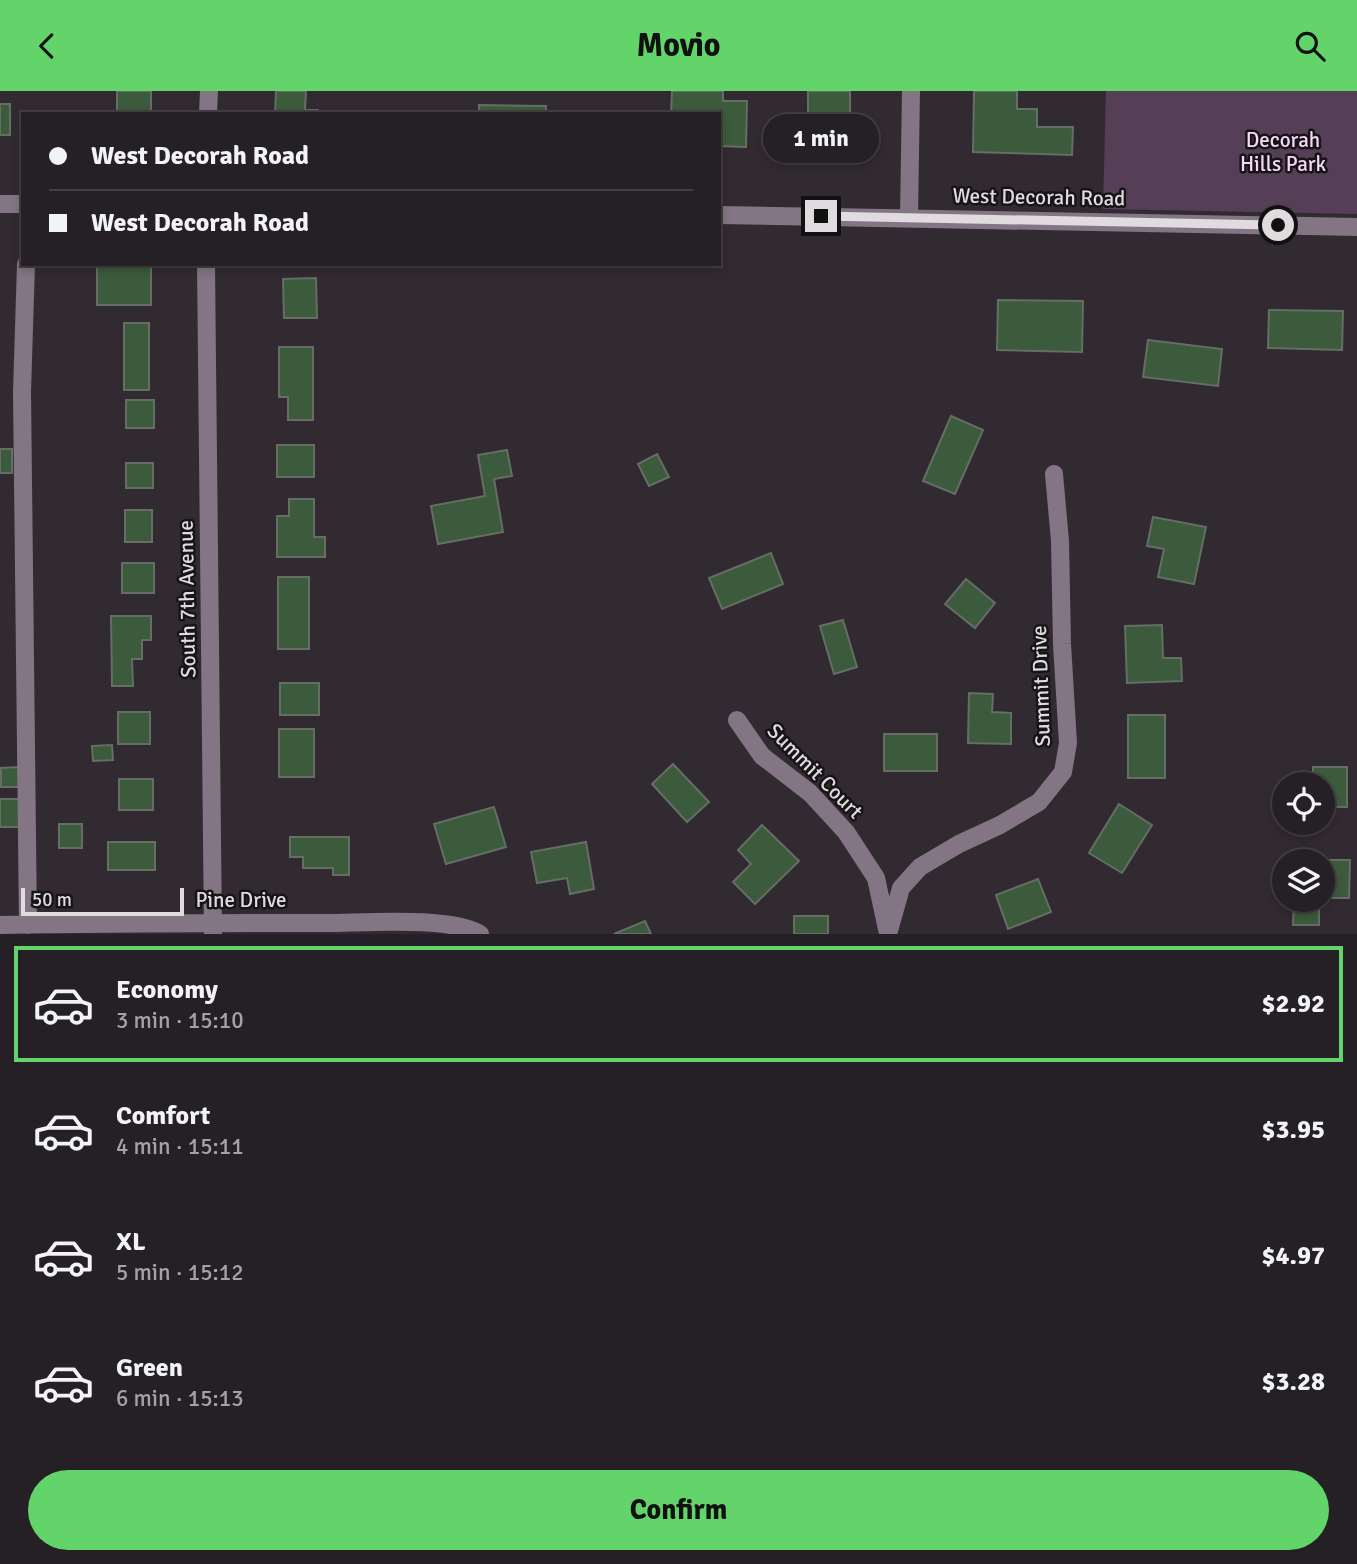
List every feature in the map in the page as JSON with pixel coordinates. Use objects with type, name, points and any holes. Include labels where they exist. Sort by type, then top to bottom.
[{"type":"street","points":[[208,112],[209,91]]},
{"type":"street","points":[[909,217],[911,91]]},
{"type":"street","points":[[0,204],[21,204]]},
{"type":"street","name":"West Decorah Road","points":[[721,215],[1357,227]]},
{"type":"street","points":[[26,266],[22,406],[28,925]]},
{"type":"street","name":"South 7th Avenue","points":[[206,266],[213,929]]},
{"type":"street","name":"Summit Drive","points":[[888,933],[901,888],[920,867],[1040,802],[1063,772],[1068,743],[1055,474]]},
{"type":"street","name":"Summit Court","points":[[737,720],[762,756],[810,793],[846,831],[876,878],[888,933]]},
{"type":"street","name":"Pine Drive","points":[[0,926],[382,929],[422,922],[471,929],[480,934]]},
{"type":"green space","name":"Decorah Hills Park","points":[[1106,91],[1357,91],[1357,214],[1103,209]]},
{"type":"building","points":[[117,91],[151,91],[151,112],[117,112]]},
{"type":"building","points":[[276,91],[306,91],[305,110],[318,110],[318,112],[275,112]]},
{"type":"building","points":[[672,91],[723,91],[723,101],[747,101],[746,147],[721,146],[721,112],[671,112]]},
{"type":"building","points":[[808,91],[850,91],[850,156],[808,156]]},
{"type":"building","points":[[974,91],[1017,91],[1017,109],[1037,109],[1037,127],[1073,127],[1072,155],[973,152]]},
{"type":"building","points":[[0,104],[10,104],[10,135],[0,135]]},
{"type":"building","points":[[479,105],[546,106],[546,112],[479,112]]},
{"type":"building","points":[[97,266],[151,266],[151,305],[97,305]]},
{"type":"building","points":[[316,278],[317,318],[284,318],[283,279]]},
{"type":"building","points":[[998,300],[1083,301],[1082,352],[997,350]]},
{"type":"building","points":[[1269,310],[1343,311],[1342,350],[1268,348]]},
{"type":"building","points":[[124,323],[149,323],[149,390],[124,390]]},
{"type":"building","points":[[1148,340],[1222,349],[1218,386],[1143,377]]},
{"type":"building","points":[[279,347],[313,347],[313,420],[288,420],[288,397],[279,397]]},
{"type":"building","points":[[126,400],[154,400],[154,428],[126,428]]},
{"type":"building","points":[[951,416],[983,430],[955,494],[923,481]]},
{"type":"building","points":[[277,445],[314,445],[314,477],[277,477]]},
{"type":"building","points":[[0,449],[12,449],[12,473],[0,473]]},
{"type":"building","points":[[507,450],[512,476],[494,479],[503,532],[438,544],[431,506],[485,496],[478,455]]},
{"type":"building","points":[[657,454],[669,477],[649,486],[638,464]]},
{"type":"building","points":[[126,463],[153,463],[153,488],[126,488]]},
{"type":"building","points":[[289,499],[314,499],[314,537],[325,537],[325,557],[277,557],[277,516],[289,516]]},
{"type":"building","points":[[125,510],[152,510],[152,542],[125,542]]},
{"type":"building","points":[[1153,517],[1206,527],[1194,584],[1158,577],[1164,549],[1147,546]]},
{"type":"building","points":[[771,553],[783,584],[722,609],[709,578]]},
{"type":"building","points":[[122,563],[154,563],[154,593],[122,593]]},
{"type":"building","points":[[278,577],[309,577],[309,649],[278,649]]},
{"type":"building","points":[[966,579],[995,603],[975,628],[945,604]]},
{"type":"building","points":[[111,616],[151,616],[151,640],[142,640],[142,659],[132,659],[133,686],[112,686]]},
{"type":"building","points":[[843,620],[857,667],[834,674],[820,626]]},
{"type":"building","points":[[1162,625],[1163,658],[1181,658],[1182,681],[1127,683],[1125,626]]},
{"type":"building","points":[[280,683],[319,683],[319,715],[280,715]]},
{"type":"building","points":[[969,693],[993,694],[992,712],[1011,713],[1011,744],[968,743]]},
{"type":"building","points":[[118,712],[150,712],[150,744],[118,744]]},
{"type":"building","points":[[1128,715],[1165,715],[1165,778],[1128,778]]},
{"type":"building","points":[[279,729],[314,729],[314,777],[279,777]]},
{"type":"building","points":[[884,734],[937,734],[937,771],[884,771]]},
{"type":"building","points":[[112,745],[113,760],[93,761],[92,746]]},
{"type":"building","points":[[673,764],[709,802],[687,822],[652,784]]},
{"type":"building","points":[[18,767],[19,787],[1,787],[1,768]]},
{"type":"building","points":[[1313,767],[1347,767],[1347,807],[1335,807],[1335,772],[1313,772]]},
{"type":"building","points":[[119,779],[153,779],[153,810],[119,810]]},
{"type":"building","points":[[0,799],[19,799],[19,827],[0,827]]},
{"type":"building","points":[[1119,804],[1152,825],[1122,873],[1089,853]]},
{"type":"building","points":[[494,807],[506,847],[446,864],[434,824]]},
{"type":"building","points":[[59,824],[82,824],[82,848],[59,848]]},
{"type":"building","points":[[762,825],[799,861],[755,904],[733,882],[751,864],[738,850]]},
{"type":"building","points":[[290,837],[349,837],[349,875],[333,875],[333,868],[303,868],[303,857],[290,857]]},
{"type":"building","points":[[108,842],[155,842],[155,870],[108,870]]},
{"type":"building","points":[[586,842],[594,889],[570,894],[567,878],[537,883],[531,852]]},
{"type":"building","points":[[1335,860],[1350,860],[1349,898],[1335,898]]},
{"type":"building","points":[[1038,879],[1051,912],[1008,929],[996,895]]},
{"type":"building","points":[[1294,912],[1319,912],[1319,925],[1293,925]]},
{"type":"building","points":[[794,916],[828,916],[828,934],[794,934]]},
{"type":"building","points":[[645,921],[651,934],[614,934]]},
{"type":"route","points":[[821,216],[1278,225]]}]
